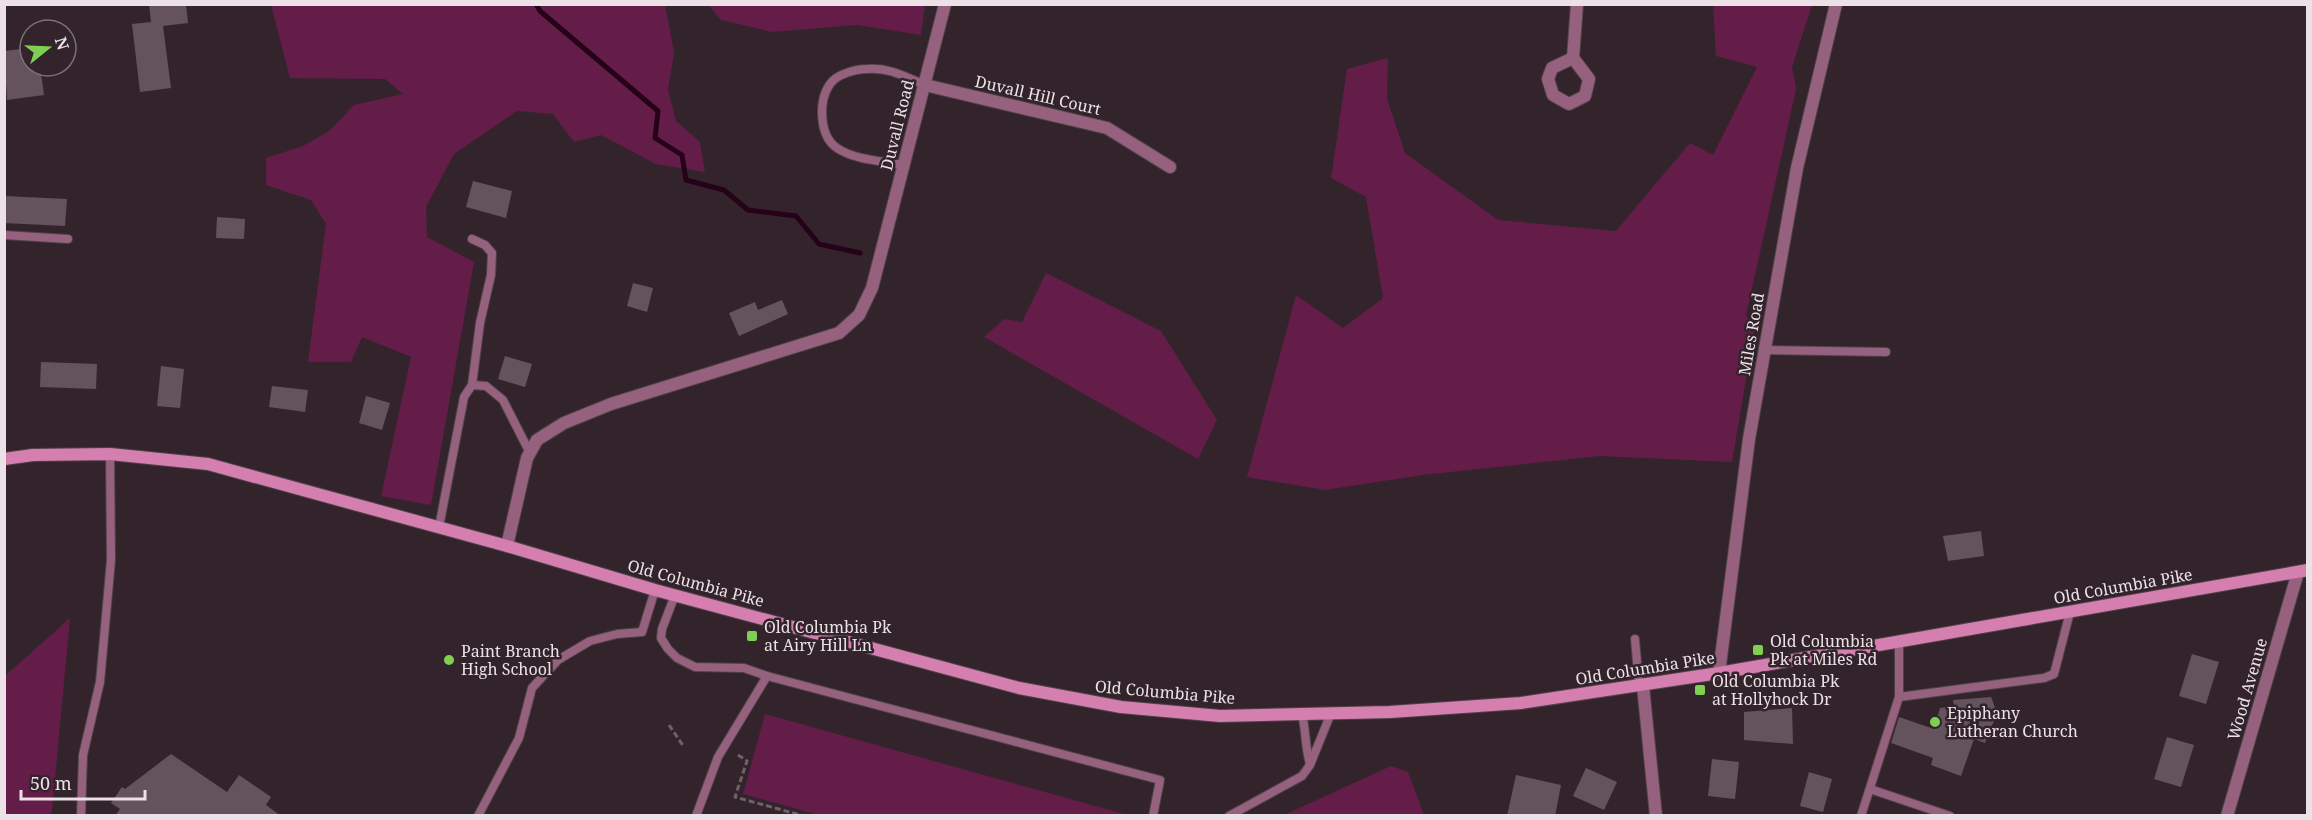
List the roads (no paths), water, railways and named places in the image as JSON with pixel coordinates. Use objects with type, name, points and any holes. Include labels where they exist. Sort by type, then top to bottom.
[{"type":"main road","name":"Old Columbia Pike","points":[[4,459],[33,455],[110,454],[208,464],[440,527],[655,590],[1019,688],[1121,708],[1220,716],[1390,712],[1521,703],[1719,673],[2303,571]]},
{"type":"street","name":"Duvall Road","points":[[530,453],[537,440],[564,423],[606,406],[839,333],[859,315],[872,288],[945,4]]},
{"type":"street","points":[[1573,58],[1577,4]]},
{"type":"street","name":"Miles Road","points":[[1719,673],[1749,440],[1764,350],[1797,168],[1836,4]]},
{"type":"street","name":"Duvall Hill Court","points":[[925,85],[1107,129],[1170,167]]},
{"type":"street","points":[[507,546],[530,453]]},
{"type":"street","name":"Wood Avenue","points":[[2228,816],[2303,571]]},
{"type":"street","points":[[1641,686],[1656,816]]},
{"type":"lane","points":[[904,165],[863,157],[838,149],[831,143],[822,122],[824,99],[830,83],[847,73],[861,69],[890,70],[925,85]]},
{"type":"lane","points":[[4,235],[68,239]]},
{"type":"lane","points":[[440,527],[464,397],[472,385],[480,323],[491,275],[492,253],[485,245],[472,240]]},
{"type":"lane","points":[[1764,350],[1887,352]]},
{"type":"lane","points":[[472,385],[486,386],[503,400],[530,453]]},
{"type":"lane","points":[[81,816],[83,755],[100,682],[111,560],[110,454]]},
{"type":"lane","points":[[478,816],[519,738],[532,688],[558,660],[590,641],[617,634],[642,632],[655,590]]},
{"type":"lane","points":[[675,595],[662,629],[662,638],[677,658],[695,667],[744,668],[1160,780],[1153,816]]},
{"type":"lane","points":[[1899,697],[2044,678],[2054,674],[2070,612]]},
{"type":"lane","points":[[1635,639],[1641,686]]},
{"type":"lane","points":[[1861,816],[1899,697],[1899,642]]},
{"type":"lane","points":[[696,816],[718,757],[767,676]]},
{"type":"lane","points":[[1229,816],[1302,776],[1310,765],[1331,713]]},
{"type":"lane","points":[[1302,714],[1307,733],[1305,749],[1310,765]]},
{"type":"lane","points":[[1870,789],[1950,816]]},
{"type":"waterway","points":[[536,4],[540,11],[658,111],[655,138],[682,155],[686,180],[724,190],[748,210],[796,216],[819,244],[860,253]]},
{"type":"place","name":"Old Columbia Pk at Airy Hill Ln","points":[[752,636]]},
{"type":"place","name":"Old Columbia Pk at Miles Rd","points":[[1758,650]]},
{"type":"place","name":"Paint Branch High School","points":[[449,660]]},
{"type":"place","name":"Old Columbia Pk at Hollyhock Dr","points":[[1700,690]]},
{"type":"place","name":"Epiphany Lutheran Church","points":[[1935,722]]}]
